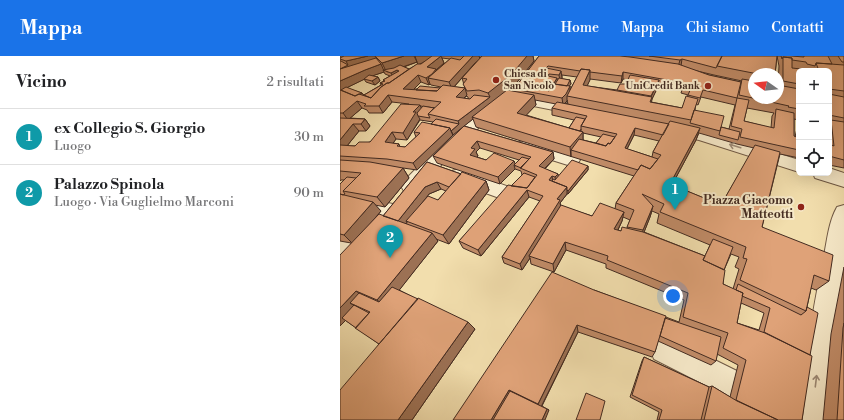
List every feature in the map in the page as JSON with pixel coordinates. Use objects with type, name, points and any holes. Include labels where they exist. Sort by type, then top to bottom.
[{"type":"street","points":[[340,199],[385,217],[417,170],[476,131],[513,91],[599,114]]},
{"type":"street","points":[[653,125],[703,136],[796,165]]},
{"type":"street","points":[[513,142],[571,160]]},
{"type":"street","points":[[417,170],[505,193]]},
{"type":"street","points":[[831,176],[844,180]]},
{"type":"street","points":[[802,418],[823,326],[844,213]]},
{"type":"street","points":[[664,349],[733,384]]},
{"type":"building","points":[[344,56],[368,56],[346,61],[340,59]]},
{"type":"building","points":[[375,56],[404,56],[382,63]]},
{"type":"building","points":[[432,56],[441,56],[427,67],[436,69],[432,74],[426,78],[418,75],[403,89],[437,91],[443,85],[465,88],[456,97],[470,99],[474,95],[490,97],[458,121],[428,114],[441,102],[388,95],[379,106],[364,106],[366,104],[357,101],[343,113],[340,113],[340,90],[355,96],[359,94],[371,98],[381,87]]},
{"type":"building","points":[[464,56],[473,56],[449,82],[428,78],[451,58],[460,60]]},
{"type":"building","points":[[482,56],[527,56],[511,75],[488,93],[479,90],[467,91],[463,84],[467,79],[462,78]]},
{"type":"building","points":[[539,56],[630,57],[678,64],[709,75],[741,82],[737,98],[703,90],[700,98],[688,95],[691,88],[683,86],[684,83],[623,72],[622,76],[590,72],[590,70],[581,69],[580,71],[548,66],[546,68],[561,71],[559,75],[549,74],[548,76],[557,78],[554,83],[544,81],[541,87],[547,88],[546,90],[549,91],[553,84],[570,86],[562,98],[514,89]]},
{"type":"building","points":[[649,56],[722,56],[716,68],[682,59]]},
{"type":"building","points":[[722,56],[777,56],[776,68],[748,68],[748,72],[717,66]]},
{"type":"building","points":[[781,56],[828,56],[832,64],[816,63],[815,66],[807,64],[806,62],[792,60],[792,58],[783,57],[782,59]]},
{"type":"building","points":[[838,56],[844,56],[844,62],[842,62]]},
{"type":"building","points":[[783,57],[792,58],[792,68],[796,68],[796,83],[784,81]]},
{"type":"building","points":[[376,58],[381,64],[340,81],[340,69]]},
{"type":"building","points":[[341,61],[348,65],[340,69]]},
{"type":"building","points":[[816,63],[844,65],[844,91],[832,89],[832,68],[818,68]]},
{"type":"building","points":[[400,65],[409,69],[381,87],[371,98],[364,95],[383,84],[380,83],[399,71],[397,70],[391,73],[383,70]]},
{"type":"building","points":[[581,69],[590,70],[583,85],[652,97],[650,102],[682,108],[686,96],[698,99],[691,120],[567,96]]},
{"type":"building","points":[[369,75],[378,77],[372,81],[364,79]]},
{"type":"building","points":[[630,75],[659,80],[651,96],[617,90],[620,84],[626,84]]},
{"type":"building","points":[[559,78],[570,80],[567,86],[555,84]]},
{"type":"building","points":[[742,79],[748,80],[748,97],[739,95]]},
{"type":"building","points":[[420,86],[440,88],[437,91],[416,90]]},
{"type":"building","points":[[784,86],[796,88],[796,108],[788,107],[789,106],[780,104],[784,104]]},
{"type":"building","points":[[346,87],[362,93],[355,96],[341,90]]},
{"type":"building","points":[[507,90],[534,95],[517,113],[583,132],[570,147],[472,117]]},
{"type":"building","points":[[832,95],[844,97],[844,118],[832,116]]},
{"type":"building","points":[[737,98],[748,100],[744,121],[774,128],[776,109],[794,113],[794,136],[796,137],[796,149],[740,137],[742,129],[731,126]]},
{"type":"building","points":[[557,102],[669,124],[663,135],[635,128],[625,148],[658,159],[650,169],[641,165],[638,170],[571,150],[579,139],[606,146],[608,143],[610,144],[617,134],[581,126],[587,116],[552,108]]},
{"type":"building","points":[[401,104],[420,105],[413,112],[416,112],[403,133],[392,132],[385,142],[399,144],[397,146],[405,147],[420,133],[414,132],[422,122],[450,128],[413,163],[387,159],[340,156],[340,145],[355,146],[359,142],[370,142]]},
{"type":"building","points":[[423,106],[434,108],[428,114],[430,118],[418,116],[417,113]]},
{"type":"building","points":[[694,110],[724,116],[720,131],[690,123]]},
{"type":"building","points":[[576,117],[585,119],[580,131],[569,128]]},
{"type":"building","points":[[340,118],[365,119],[361,124],[353,124],[340,140]]},
{"type":"building","points":[[436,119],[459,124],[451,131],[450,128],[431,124]]},
{"type":"building","points":[[832,120],[844,122],[844,160],[832,157],[832,145],[834,146]]},
{"type":"building","points":[[670,121],[700,128],[670,184],[721,205],[755,145],[780,152],[762,227],[833,255],[829,281],[814,275],[806,311],[740,280],[747,259],[743,258],[746,247],[660,212],[664,204],[642,194],[653,206],[643,230],[627,227],[634,210],[616,203],[641,165],[650,169],[661,155],[653,152]]},
{"type":"building","points":[[464,126],[553,152],[539,166],[558,174],[555,177],[552,176],[549,180],[567,187],[557,199],[560,200],[520,264],[502,257],[543,196],[527,190],[478,250],[459,241],[508,185],[527,188],[537,175],[520,168],[531,157],[477,141],[471,148],[475,149],[470,155],[486,160],[494,153],[514,161],[498,177],[433,156]]},
{"type":"building","points":[[721,127],[740,132],[738,140],[719,135]]},
{"type":"building","points":[[603,134],[615,137],[610,144],[608,143],[606,146],[596,143]]},
{"type":"building","points":[[522,157],[529,159],[521,168],[514,165]]},
{"type":"building","points":[[340,160],[370,162],[403,168],[377,197],[343,191],[361,173],[340,171]]},
{"type":"building","points":[[572,160],[588,166],[568,191],[567,187],[552,181],[553,179],[555,180]]},
{"type":"building","points":[[427,162],[461,174],[449,187],[437,182],[425,187],[398,221],[383,216]]},
{"type":"building","points":[[462,172],[486,181],[443,235],[406,221],[428,196],[438,200]]},
{"type":"building","points":[[524,173],[535,177],[527,188],[511,186]]},
{"type":"building","points":[[347,177],[356,178],[343,191],[345,194],[343,195],[340,194],[340,184]]},
{"type":"building","points":[[340,194],[373,202],[344,235],[340,234]]},
{"type":"building","points":[[600,203],[624,212],[614,229],[621,231],[622,227],[643,232],[705,256],[703,260],[725,270],[723,284],[743,293],[737,323],[765,333],[812,356],[802,420],[778,420],[736,400],[746,360],[723,348],[728,333],[683,317],[688,293],[607,260],[608,256],[565,242],[553,264],[529,256],[561,205],[592,216]]},
{"type":"building","points":[[379,214],[432,233],[377,300],[356,291],[340,308],[340,255]]},
{"type":"building","points":[[713,239],[733,247],[724,270],[703,260]]},
{"type":"building","points":[[552,272],[594,290],[666,316],[655,352],[577,325],[538,404],[509,390],[491,420],[453,420]]},
{"type":"building","points":[[738,284],[801,315],[806,311],[807,307],[818,313],[810,355],[764,332],[770,308],[742,296],[743,293],[736,290]]},
{"type":"building","points":[[392,287],[418,299],[379,344],[355,328],[370,312],[350,303],[359,293],[379,302]]},
{"type":"building","points":[[418,298],[468,322],[398,420],[340,420],[340,390]]},
{"type":"building","points":[[354,305],[369,313],[356,328],[342,318]]},
{"type":"building","points":[[665,318],[721,337],[716,361],[660,336]]},
{"type":"building","points":[[844,323],[844,420],[837,420],[843,328]]},
{"type":"building","points":[[644,357],[709,387],[701,420],[659,420],[662,410],[632,395]]},
{"type":"building","points":[[712,386],[737,401],[778,420],[704,420]]},
{"type":"building","points":[[510,391],[547,409],[542,420],[493,420]]},
{"type":"building","points":[[586,393],[605,401],[600,420],[576,420]]},
{"type":"place","name":"Chiesa di San Nicolò","points":[[496,80]]},
{"type":"place","name":"UniCredit Bank","points":[[708,86]]},
{"type":"place","name":"Piazza Giacomo Matteotti","points":[[801,207]]},
{"type":"place","name":"ex Collegio S. Giorgio","points":[[675,210]]},
{"type":"place","name":"Palazzo Spinola","points":[[390,258]]}]
